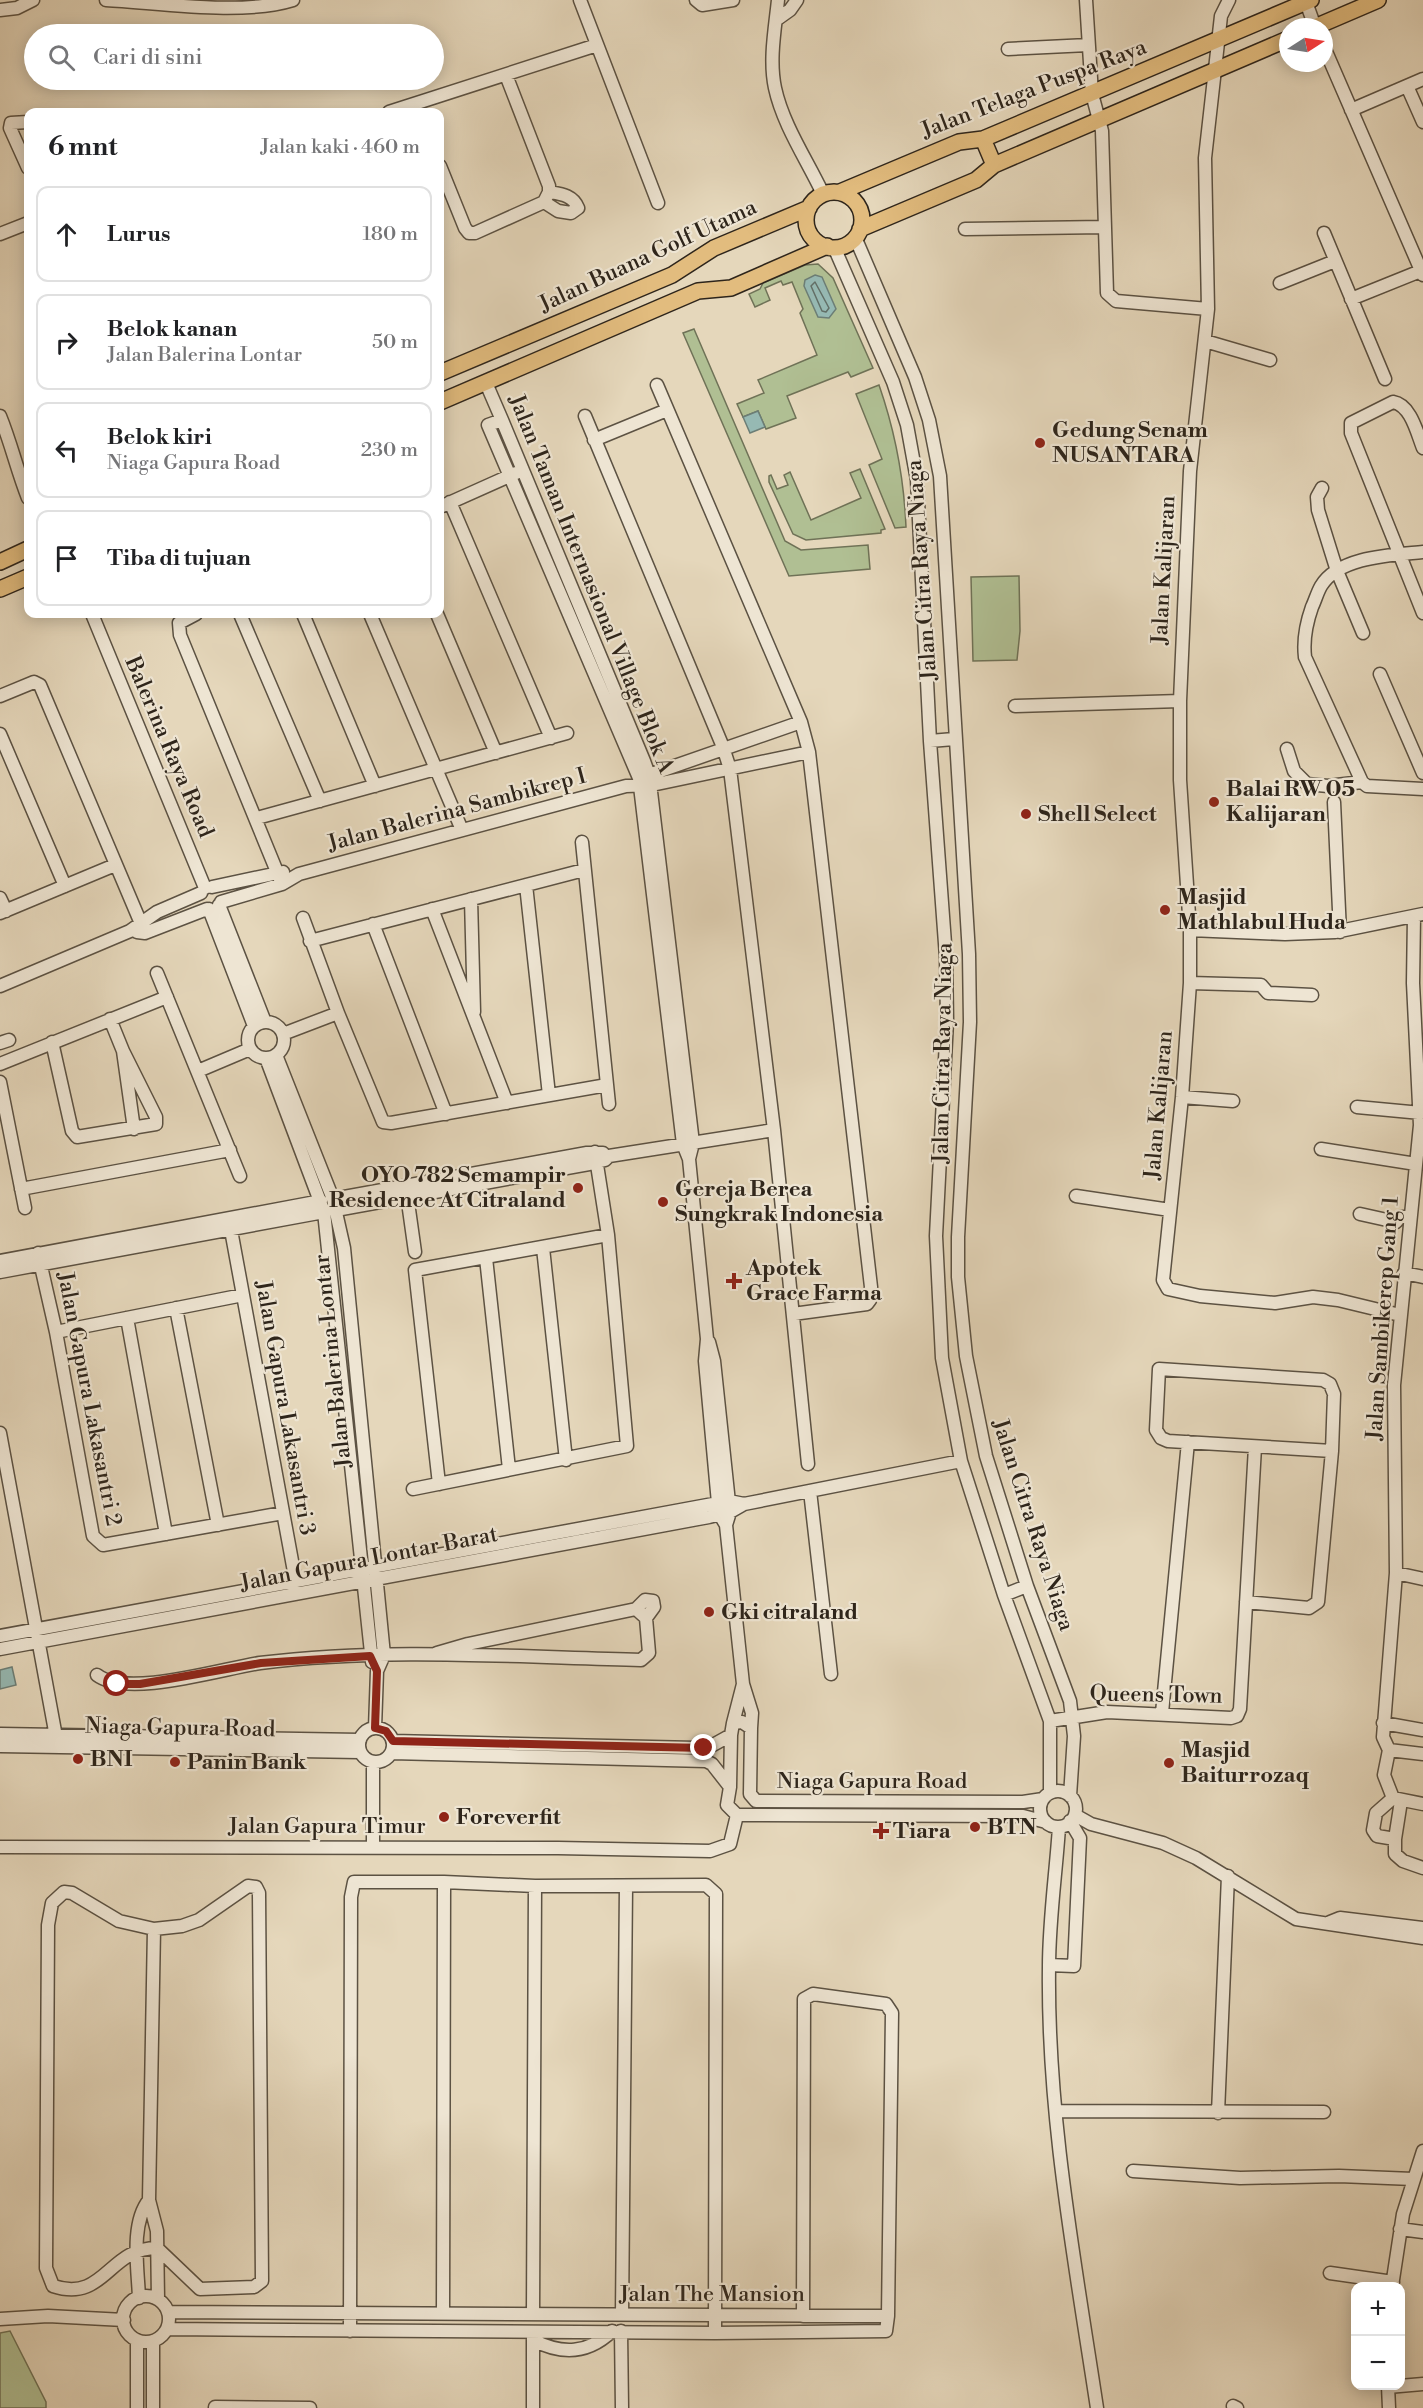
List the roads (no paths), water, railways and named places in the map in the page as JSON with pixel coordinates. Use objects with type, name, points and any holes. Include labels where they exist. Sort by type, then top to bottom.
[{"type":"main road","points":[[1333,19],[1378,0]]},
{"type":"main road","name":"Jalan Telaga Puspa Raya","points":[[840,192],[959,142],[983,139],[1308,1]]},
{"type":"main road","points":[[444,400],[698,291],[731,288],[831,247],[842,246],[858,233],[976,180],[994,165],[1279,43]]},
{"type":"main road","points":[[983,139],[994,165]]},
{"type":"main road","points":[[831,247],[813,238],[809,231],[807,216],[809,208],[824,194],[840,192],[848,195],[858,206],[861,213],[858,233]]},
{"type":"main road","name":"Jalan Buana Golf Utama","points":[[444,372],[687,267],[714,248],[809,208]]},
{"type":"main road","points":[[687,267],[698,291]]},
{"type":"main road","points":[[0,562],[24,551]]},
{"type":"main road","points":[[0,589],[24,579]]},
{"type":"street","points":[[0,10],[17,8],[33,0]]},
{"type":"street","points":[[106,0],[257,7],[293,0]]},
{"type":"street","points":[[580,0],[658,203]]},
{"type":"street","points":[[696,0],[702,5],[710,5],[733,0]]},
{"type":"street","points":[[778,0],[773,52],[775,87],[780,106],[824,194]]},
{"type":"street","points":[[776,20],[790,10],[797,0]]},
{"type":"street","points":[[1086,0],[1092,93],[1104,147],[1105,285],[1113,300],[1208,309]]},
{"type":"street","name":"Jalan Kalijaran","points":[[1229,0],[1221,16],[1217,40],[1216,70],[1205,158],[1208,309],[1189,482],[1180,700],[1182,810],[1190,930],[1190,983],[1164,1284],[1168,1289],[1200,1296],[1275,1304],[1313,1297],[1400,1315]]},
{"type":"street","points":[[1308,1],[1313,18]]},
{"type":"street","points":[[416,108],[597,45]]},
{"type":"street","points":[[1008,49],[1088,45]]},
{"type":"street","points":[[1333,68],[1422,272],[1351,299]]},
{"type":"street","points":[[444,176],[469,233],[475,233],[546,197],[547,180],[506,75]]},
{"type":"street","points":[[1351,110],[1423,79]]},
{"type":"street","points":[[1407,86],[1423,122]]},
{"type":"street","points":[[24,122],[11,123],[10,128],[24,159]]},
{"type":"street","points":[[0,234],[24,225]]},
{"type":"street","points":[[965,229],[1104,227]]},
{"type":"street","name":"Jalan Citra Raya Niaga","points":[[858,233],[915,377],[929,420],[940,476],[954,740],[969,954],[970,1022],[958,1277],[974,1407],[986,1456],[1027,1586],[1073,1716],[1070,1796]]},
{"type":"street","points":[[1324,233],[1385,379]]},
{"type":"street","name":"Jalan Citra Raya Niaga","points":[[831,247],[893,382],[907,425],[917,480],[930,741],[946,957],[947,1021],[936,1236],[936,1279],[942,1358],[961,1461],[1004,1595],[1050,1721],[1046,1796]]},
{"type":"street","points":[[1280,283],[1335,261]]},
{"type":"street","points":[[1205,341],[1270,360]]},
{"type":"street","name":"Jalan Taman Internasional Village Blok A","points":[[486,383],[522,470],[575,613],[645,781],[688,1144],[707,1339],[714,1361],[725,1511],[743,1684]]},
{"type":"street","points":[[657,385],[801,722],[809,752],[871,1287],[870,1300],[862,1306],[793,1314]]},
{"type":"street","points":[[1423,448],[1407,410],[1400,404],[1393,402],[1351,423],[1352,433],[1423,614]]},
{"type":"street","points":[[594,440],[667,410]]},
{"type":"street","points":[[0,416],[15,450],[24,461]]},
{"type":"street","points":[[585,417],[723,747],[730,769],[774,1130],[808,1464]]},
{"type":"street","name":"Jalan Taman Internasional Village Blok A","points":[[502,420],[488,425],[575,613]]},
{"type":"street","points":[[15,450],[18,473],[24,488]]},
{"type":"street","points":[[522,470],[445,504],[551,738]]},
{"type":"street","points":[[1322,488],[1317,497],[1317,506],[1337,571],[1363,633]]},
{"type":"street","points":[[1423,552],[1371,557],[1337,571],[1322,585],[1311,612],[1303,645],[1305,657],[1362,782],[1367,786],[1423,789]]},
{"type":"street","name":"Balerina Raya Road","points":[[93,618],[206,889]]},
{"type":"street","points":[[188,618],[179,623],[180,635],[257,818],[282,884]]},
{"type":"street","points":[[242,618],[320,801]]},
{"type":"street","points":[[305,618],[375,786]]},
{"type":"street","points":[[372,618],[462,830]]},
{"type":"street","points":[[439,618],[496,753]]},
{"type":"street","points":[[1380,674],[1423,773]]},
{"type":"street","points":[[0,696],[34,682],[40,685],[116,865],[138,929]]},
{"type":"street","points":[[1015,706],[1180,700]]},
{"type":"street","name":"Jalan Balerina Sambikrep I","points":[[645,781],[723,747],[801,722]]},
{"type":"street","points":[[257,818],[567,733]]},
{"type":"street","points":[[0,734],[65,885]]},
{"type":"street","points":[[930,741],[954,740]]},
{"type":"street","points":[[1287,749],[1294,771],[1307,784],[1328,786],[1362,782]]},
{"type":"street","name":"Jalan Balerina Sambikrep I","points":[[0,986],[138,929],[282,884],[299,874],[645,781],[730,769],[809,752]]},
{"type":"street","points":[[1334,802],[1341,932]]},
{"type":"street","points":[[582,842],[609,1104]]},
{"type":"street","points":[[0,898],[3,912],[116,865]]},
{"type":"street","points":[[310,940],[584,870]]},
{"type":"street","name":"Jalan Balerina Sambikrep I","points":[[138,929],[206,889],[277,871],[299,874]]},
{"type":"street","points":[[526,885],[549,1095]]},
{"type":"street","points":[[206,889],[221,894],[214,906],[201,904],[206,889]]},
{"type":"street","points":[[471,899],[474,1021]]},
{"type":"street","points":[[214,906],[259,1024]]},
{"type":"street","points":[[432,909],[507,1103]]},
{"type":"street","points":[[1190,930],[1285,934],[1341,932],[1418,915]]},
{"type":"street","name":"Jalan Sambikerep Gang 1","points":[[1397,1800],[1384,1775],[1389,1750],[1383,1740],[1383,1723],[1396,1573],[1393,1421],[1400,1315],[1410,1217],[1418,1198],[1416,1164],[1421,1113],[1421,1077],[1418,915]]},
{"type":"street","points":[[303,918],[380,1120],[391,1123],[607,1085]]},
{"type":"street","points":[[373,924],[446,1114]]},
{"type":"street","points":[[157,973],[240,1176]]},
{"type":"street","points":[[1190,983],[1258,985],[1268,993],[1312,995]]},
{"type":"street","points":[[0,1064],[167,997]]},
{"type":"street","points":[[283,1034],[338,1013]]},
{"type":"street","points":[[52,1042],[74,1135],[81,1137],[153,1125],[156,1117],[123,1051],[111,1019]]},
{"type":"street","points":[[259,1024],[276,1025],[283,1034],[281,1049],[271,1056],[257,1056],[250,1049],[248,1037],[259,1024]]},
{"type":"street","points":[[198,1071],[250,1049]]},
{"type":"street","points":[[123,1051],[134,1129]]},
{"type":"street","name":"Jalan Balerina Lontar","points":[[271,1056],[329,1205],[346,1271],[369,1574],[370,1656],[377,1671]]},
{"type":"street","points":[[0,1082],[25,1208]]},
{"type":"street","points":[[1182,1096],[1233,1101]]},
{"type":"street","points":[[1357,1107],[1421,1113]]},
{"type":"street","points":[[0,1272],[40,1259],[329,1205],[596,1157],[774,1130]]},
{"type":"street","points":[[1322,1149],[1416,1164]]},
{"type":"street","points":[[21,1189],[230,1150]]},
{"type":"street","points":[[413,1489],[622,1449],[628,1444],[608,1235],[596,1157]]},
{"type":"street","points":[[406,1191],[416,1252]]},
{"type":"street","points":[[1076,1196],[1170,1210]]},
{"type":"street","points":[[180,1233],[231,1230],[329,1205]]},
{"type":"street","name":"Jalan Balerina Lontar","points":[[329,1205],[331,1272],[369,1574],[384,1655],[377,1671],[375,1728]]},
{"type":"street","points":[[1360,1214],[1396,1222],[1400,1217],[1410,1217]]},
{"type":"street","name":"Jalan Gapura Lakasantri 3","points":[[231,1230],[297,1588]]},
{"type":"street","points":[[439,1484],[415,1270],[608,1235]]},
{"type":"street","points":[[543,1248],[566,1460]]},
{"type":"street","points":[[486,1258],[509,1469]]},
{"type":"street","points":[[0,1261],[40,1259]]},
{"type":"street","name":"Jalan Gapura Lakasantri 2","points":[[40,1259],[95,1540],[103,1545],[283,1513]]},
{"type":"street","points":[[331,1272],[346,1271]]},
{"type":"street","points":[[1404,1273],[1423,1277]]},
{"type":"street","points":[[936,1279],[958,1277]]},
{"type":"street","points":[[56,1332],[243,1295]]},
{"type":"street","points":[[176,1308],[218,1525]]},
{"type":"street","points":[[127,1318],[166,1534]]},
{"type":"street","points":[[1255,1447],[1246,1602],[1309,1608],[1318,1602],[1332,1451],[1334,1394],[1330,1384],[1323,1380],[1159,1369],[1156,1430],[1161,1438],[1168,1441],[1332,1451]]},
{"type":"street","points":[[0,1433],[57,1741]]},
{"type":"street","points":[[1162,1713],[1188,1442]]},
{"type":"street","name":"Jalan Gapura Lontar Barat","points":[[0,1649],[38,1636],[725,1511],[744,1504],[961,1461]]},
{"type":"street","points":[[810,1491],[831,1674]]},
{"type":"street","points":[[1396,1573],[1423,1579]]},
{"type":"street","points":[[1004,1595],[1027,1586]]},
{"type":"street","points":[[97,1675],[108,1683],[140,1684],[261,1663],[437,1653],[641,1660],[649,1653],[646,1618],[654,1607],[653,1600],[645,1600],[636,1609],[468,1644],[437,1653]]},
{"type":"street","name":"Queens Town","points":[[1050,1721],[1107,1712],[1231,1718],[1237,1716],[1240,1708],[1246,1602]]},
{"type":"street","name":"Jalan Gapura Lontar Barat","points":[[0,1636],[38,1636]]},
{"type":"street","points":[[737,1815],[727,1805],[730,1787],[732,1729],[743,1684]]},
{"type":"street","name":"Niaga Gapura Road","points":[[743,1684],[749,1698],[751,1728],[750,1794],[756,1801],[1023,1802],[1046,1796]]},
{"type":"street","points":[[392,1747],[688,1749],[704,1748],[742,1722],[751,1728]]},
{"type":"street","points":[[1383,1723],[1423,1730]]},
{"type":"street","points":[[373,1847],[373,1762],[360,1746],[365,1732],[375,1728],[386,1731],[392,1747]]},
{"type":"street","name":"Niaga Gapura Road","points":[[0,1734],[57,1741]]},
{"type":"street","name":"Niaga Gapura Road","points":[[0,1746],[57,1741],[360,1746]]},
{"type":"street","points":[[373,1762],[384,1761],[392,1747]]},
{"type":"street","points":[[392,1747],[706,1761],[712,1764],[730,1787]]},
{"type":"street","points":[[1389,1750],[1423,1754]]},
{"type":"street","points":[[1097,2408],[1067,2213],[1057,2111],[1049,1965],[1068,1821],[1075,1805],[1070,1796],[1060,1791],[1046,1796],[1040,1811],[1046,1822],[1068,1821],[1091,1824],[1163,1843],[1228,1876],[1296,1919],[1330,1922],[1340,1927],[1423,1938]]},
{"type":"street","points":[[1395,1839],[1377,1836],[1373,1830],[1376,1813],[1397,1800],[1423,1804]]},
{"type":"street","points":[[1397,1800],[1395,1854],[1398,1858],[1423,1868]]},
{"type":"street","name":"Niaga Gapura Road","points":[[737,1815],[1023,1816],[1046,1822]]},
{"type":"street","name":"Jalan Gapura Timur","points":[[0,1847],[373,1847],[710,1851],[730,1844],[737,1815]]},
{"type":"street","points":[[1049,1965],[1074,1966],[1080,1839],[1068,1821]]},
{"type":"street","points":[[1218,2113],[1228,1876]]},
{"type":"street","points":[[350,2331],[352,1889],[354,1882],[358,1881],[535,1886],[706,1885],[716,1894],[715,2333]]},
{"type":"street","points":[[443,2314],[444,1882]]},
{"type":"street","points":[[252,1886],[258,1890],[264,2278],[254,2287],[200,2289],[157,2248],[138,2251],[119,2261],[87,2288],[61,2289],[53,2286],[49,2280],[46,2268],[48,1925],[52,1903],[64,1892],[83,1898],[119,1921],[154,1929],[182,1926],[199,1920],[214,1912],[244,1888],[252,1886]]},
{"type":"street","points":[[533,2314],[535,1886]]},
{"type":"street","points":[[622,2315],[626,1886]]},
{"type":"street","points":[[1330,1922],[1340,1918],[1423,1928]]},
{"type":"street","points":[[154,1929],[149,2200],[156,2223],[158,2299],[168,2313],[167,2329],[153,2341],[137,2340],[128,2332],[124,2320],[128,2306],[138,2298],[158,2299]]},
{"type":"street","points":[[802,2316],[804,2000],[813,1994],[886,2004],[892,2013],[888,2316]]},
{"type":"street","points":[[1057,2111],[1324,2112]]},
{"type":"street","points":[[1393,2282],[1400,2229],[1423,2151]]},
{"type":"street","points":[[1133,2171],[1240,2178],[1339,2176],[1413,2179]]},
{"type":"street","points":[[138,2298],[138,2251],[142,2210],[149,2200]]},
{"type":"street","points":[[1400,2229],[1423,2232]]},
{"type":"street","points":[[1330,2273],[1382,2282]]},
{"type":"street","name":"Jalan The Mansion","points":[[167,2329],[533,2336],[617,2331],[880,2332],[887,2328],[888,2316],[168,2313]]},
{"type":"street","points":[[0,2319],[48,2316],[124,2320]]},
{"type":"street","points":[[533,2336],[554,2349],[575,2351],[596,2345],[617,2331],[622,2408]]},
{"type":"street","points":[[533,2336],[533,2408]]},
{"type":"street","points":[[137,2340],[137,2408]]},
{"type":"street","points":[[153,2341],[153,2408]]},
{"type":"street","points":[[1405,2385],[1423,2384]]},
{"type":"street","points":[[1388,2390],[1389,2408]]},
{"type":"street","points":[[215,2407],[310,2408]]},
{"type":"water","points":[[815,275],[822,277],[836,309],[829,318],[818,317],[804,286],[805,280]]},
{"type":"water","points":[[758,411],[765,427],[750,433],[743,417]]},
{"type":"water","points":[[12,1667],[16,1685],[0,1689],[0,1670]]},
{"type":"place","name":"Gedung Senam NUSANTARA","points":[[1040,443]]},
{"type":"place","name":"Balai RW 05 Kalijaran","points":[[1214,802]]},
{"type":"place","name":"Shell Select","points":[[1026,814]]},
{"type":"place","name":"Masjid Mathlabul Huda","points":[[1165,910]]},
{"type":"place","name":"OYO 782 Semampir Residence At Citraland","points":[[578,1188]]},
{"type":"place","name":"Gereja Berea Sungkrak Indonesia","points":[[663,1202]]},
{"type":"place","name":"Apotek Grace Farma","points":[[734,1281]]},
{"type":"place","name":"Gki citraland","points":[[709,1612]]},
{"type":"place","name":"BNI","points":[[78,1759]]},
{"type":"place","name":"Panin Bank","points":[[175,1762]]},
{"type":"place","name":"Masjid Baiturrozaq","points":[[1169,1763]]},
{"type":"place","name":"Foreverfit","points":[[444,1817]]},
{"type":"place","name":"BTN","points":[[975,1827]]},
{"type":"place","name":"Tiara","points":[[881,1831]]}]
